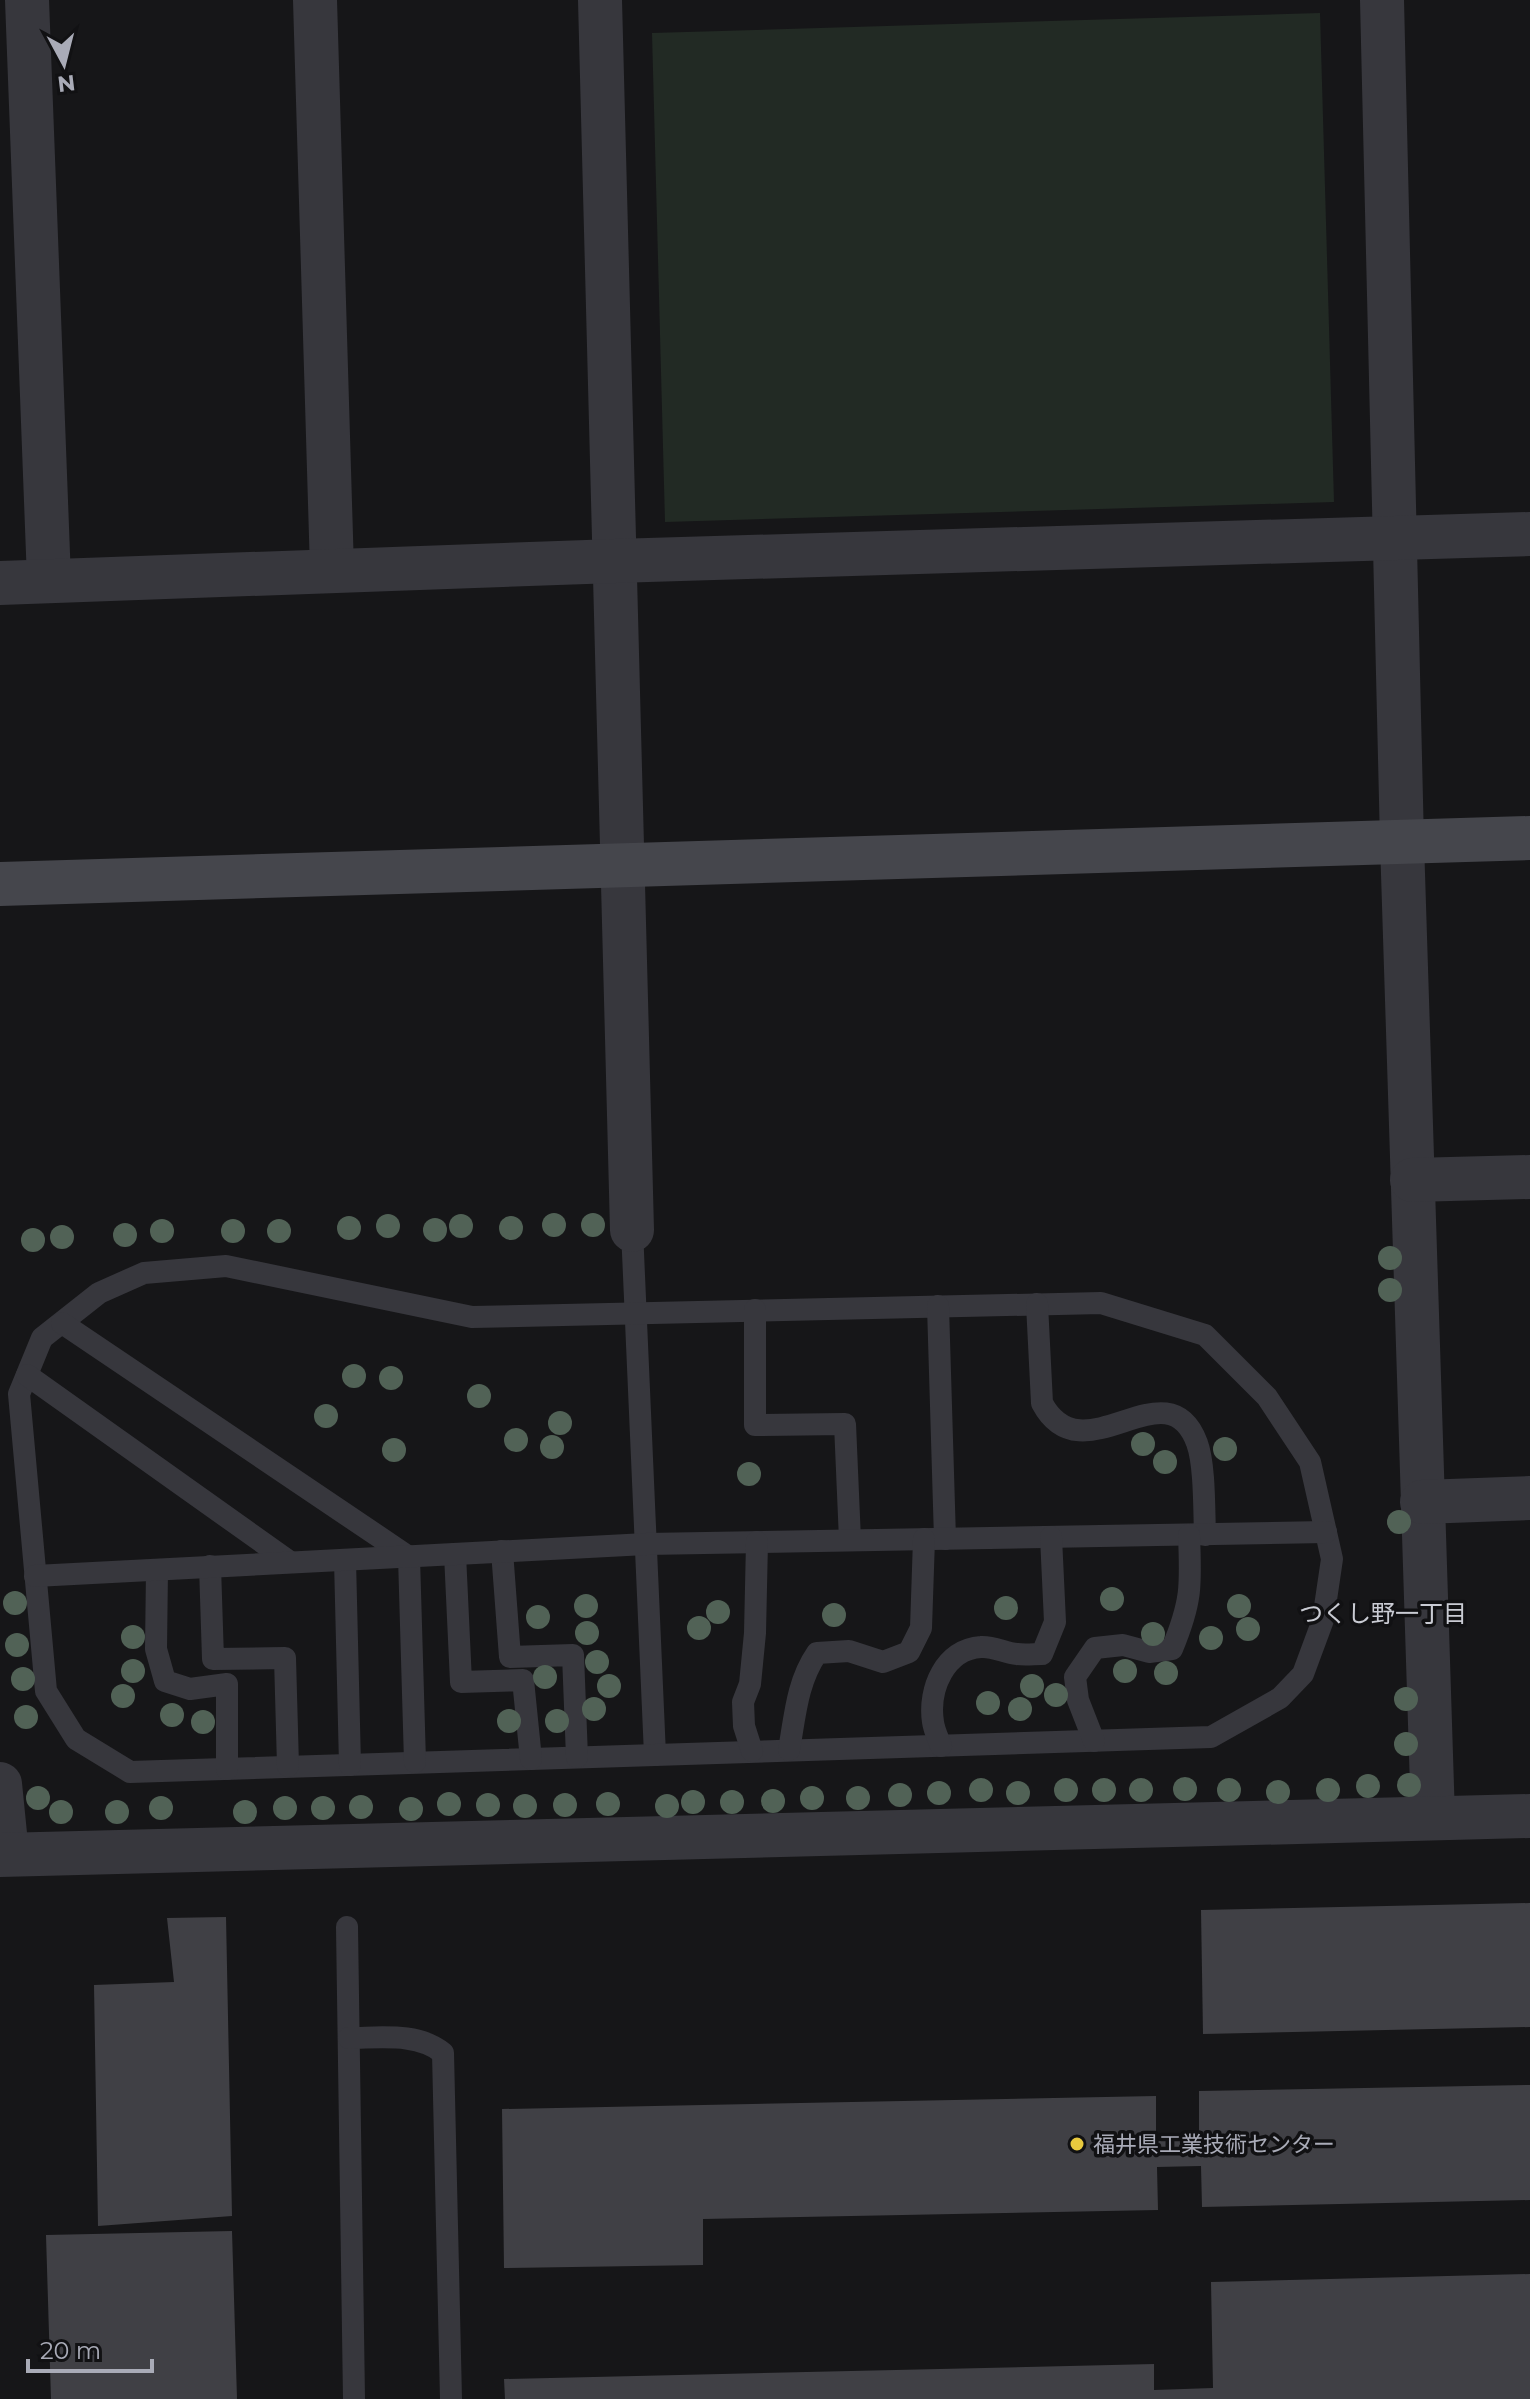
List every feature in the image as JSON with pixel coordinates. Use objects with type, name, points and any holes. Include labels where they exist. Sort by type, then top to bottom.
[{"type":"street","points":[[27,0],[49,580]]},
{"type":"street","points":[[315,0],[332,570]]},
{"type":"street","points":[[600,0],[632,1230]]},
{"type":"street","points":[[1382,0],[1402,842],[1433,1818]]},
{"type":"street","points":[[0,583],[1530,534]]},
{"type":"street","points":[[0,884],[1530,838]]},
{"type":"street","points":[[1412,1180],[1530,1177]]},
{"type":"street","points":[[1422,1502],[1530,1498]]},
{"type":"street","points":[[0,1784],[4,1855],[1530,1816]]},
{"type":"lane","points":[[632,1230],[655,1755]]},
{"type":"lane","points":[[226,1266],[472,1317],[635,1313],[1101,1303],[1205,1335],[1267,1397],[1310,1462],[1332,1559],[1323,1620],[1303,1674],[1280,1698],[1211,1737],[130,1772],[76,1739],[46,1691],[19,1394],[42,1338],[99,1293],[144,1273],[226,1266]]},
{"type":"lane","points":[[1037,1304],[1042,1403],[1049,1417],[1070,1431],[1096,1431],[1147,1413],[1168,1414],[1183,1422],[1197,1443],[1197,1535],[1186,1615],[1172,1649],[1149,1652],[1123,1645],[1095,1648],[1075,1677],[1078,1700],[1094,1741]]},
{"type":"lane","points":[[789,1750],[805,1671],[817,1653],[849,1651],[883,1662],[909,1652],[921,1628],[934,1539],[938,1306]]},
{"type":"lane","points":[[755,1310],[755,1425],[845,1424],[850,1540]]},
{"type":"lane","points":[[62,1323],[409,1557]]},
{"type":"lane","points":[[27,1375],[290,1562]]},
{"type":"lane","points":[[35,1576],[646,1544],[1326,1532]]},
{"type":"lane","points":[[941,1746],[933,1721],[934,1691],[942,1672],[955,1655],[985,1646],[1017,1654],[1042,1654],[1055,1622],[1051,1537]]},
{"type":"lane","points":[[752,1751],[744,1726],[743,1702],[750,1684],[755,1633],[757,1542]]},
{"type":"lane","points":[[502,1551],[510,1657],[573,1655],[577,1757]]},
{"type":"lane","points":[[455,1554],[461,1682],[523,1680],[531,1759]]},
{"type":"lane","points":[[409,1557],[415,1762]]},
{"type":"lane","points":[[345,1560],[350,1765]]},
{"type":"lane","points":[[210,1566],[213,1659],[285,1658],[288,1766]]},
{"type":"lane","points":[[157,1570],[156,1649],[165,1681],[190,1689],[227,1684],[227,1769]]},
{"type":"lane","points":[[347,1927],[354,2399]]},
{"type":"lane","points":[[349,2038],[408,2038],[443,2053],[451,2399]]},
{"type":"shaded area","points":[[1320,13],[1334,502],[665,522],[652,33]]},
{"type":"building","points":[[1530,1903],[1530,2027],[1203,2034],[1201,1910]]},
{"type":"building","points":[[226,1917],[232,2216],[98,2226],[94,1985],[174,1982],[167,1918]]},
{"type":"building","points":[[1530,2085],[1530,2200],[1202,2207],[1201,2166],[1157,2167],[1158,2210],[703,2219],[703,2265],[504,2268],[502,2109],[1156,2096],[1156,2141],[1199,2140],[1199,2091]]},
{"type":"building","points":[[232,2231],[237,2399],[51,2399],[46,2235]]},
{"type":"building","points":[[1530,2274],[1530,2399],[505,2399],[504,2379],[1154,2364],[1154,2390],[1213,2388],[1211,2282]]},
{"type":"place","name":"福井県工業技術センター","points":[[1077,2144]]},
{"type":"district","name":"つくし野一丁目","points":[[1383,1613]]}]
